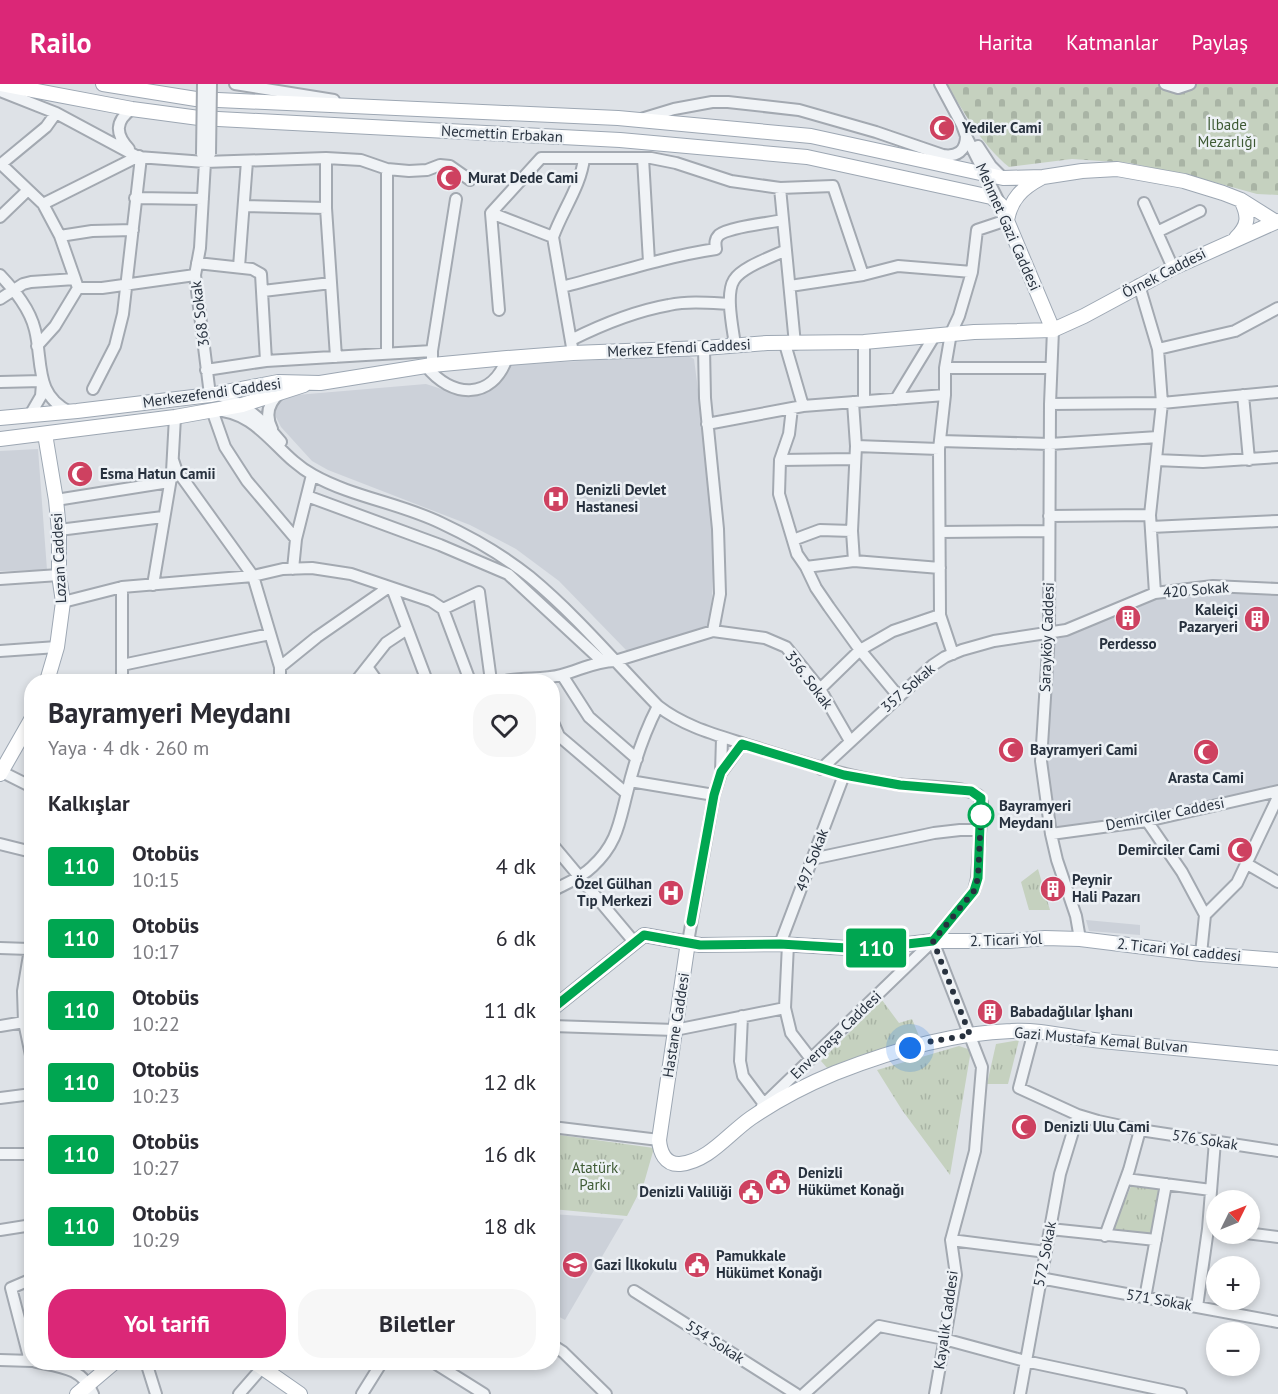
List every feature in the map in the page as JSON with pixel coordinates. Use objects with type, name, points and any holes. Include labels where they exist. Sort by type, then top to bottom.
[{"type":"main road","name":"Necmettin Erbakan","points":[[0,84],[132,109],[199,118],[620,140],[807,157],[991,197],[1000,204]]},
{"type":"main road","name":"Necmettin Erbakan","points":[[103,84],[196,99],[640,120],[811,136],[1003,178],[1117,170],[1184,181],[1223,193],[1277,220]]},
{"type":"main road","points":[[1006,220],[1014,199],[1023,189],[1042,177]]},
{"type":"main road","points":[[1235,239],[1247,223],[1248,217],[1240,200]]},
{"type":"main road","name":"Mehmet Gazi Caddesi","points":[[1000,204],[1053,330]]},
{"type":"main road","name":"Örnek Caddesi","points":[[1053,330],[1073,322],[1138,285],[1277,220]]},
{"type":"main road","points":[[1024,332],[1036,320],[1041,302],[1054,314],[1073,322]]},
{"type":"main road","name":"Merkez Efendi Caddesi","points":[[306,384],[430,361],[507,358],[572,346],[704,348],[735,345],[864,342],[951,333],[1053,330]]},
{"type":"main road","name":"Merkezefendi Caddesi","points":[[5,417],[70,412],[306,384]]},
{"type":"main road","name":"Merkezefendi Caddesi","points":[[0,439],[212,410],[245,408],[279,388]]},
{"type":"main road","points":[[5,417],[30,424],[45,434],[51,425],[70,412]]},
{"type":"main road","points":[[27,436],[48,457],[55,442],[68,431]]},
{"type":"main road","name":"Lozan Caddesi","points":[[45,434],[56,500],[59,575],[63,602],[57,647],[49,674]]},
{"type":"main road","points":[[1,773],[24,732]]},
{"type":"main road","name":"2. Ticari Yol","points":[[635,943],[644,935],[700,945],[784,944],[864,949],[933,941],[1080,939]]},
{"type":"main road","name":"2. Ticari Yol caddesi","points":[[1080,939],[1201,954],[1278,960]]},
{"type":"main road","name":"Hastane Caddesi","points":[[659,1140],[688,942]]},
{"type":"main road","points":[[560,1003],[635,943]]},
{"type":"main road","name":"Gazi Mustafa Kemal Bulvan","points":[[659,1140],[663,1155],[674,1164],[704,1158],[752,1117],[794,1092],[835,1073],[928,1042],[989,1032],[1034,1031],[1094,1040],[1278,1058]]},
{"type":"main road","points":[[77,1394],[91,1389],[108,1370]]},
{"type":"main road","points":[[269,1370],[300,1394]]},
{"type":"street","name":"368 Sokak","points":[[203,84],[206,156]]},
{"type":"street","name":"368 Sokak","points":[[211,84],[200,248],[195,275],[206,370],[212,394]]},
{"type":"street","points":[[235,84],[370,106]]},
{"type":"street","name":"Mehmet Gazi Caddesi","points":[[940,84],[1000,204]]},
{"type":"street","points":[[1165,84],[1178,88],[1190,84]]},
{"type":"street","points":[[0,90],[56,113],[140,157]]},
{"type":"street","points":[[640,120],[697,104],[728,102],[799,110],[876,132],[943,155],[951,156],[960,152],[966,143],[966,136]]},
{"type":"street","points":[[132,109],[121,119],[118,134],[123,143],[140,157]]},
{"type":"street","points":[[38,346],[55,326],[77,284],[60,236],[43,204],[0,164],[45,127],[56,113]]},
{"type":"street","name":"Mehmet Gazi Caddesi","points":[[962,125],[971,134],[991,166],[1003,178]]},
{"type":"street","points":[[956,167],[969,159],[973,149]]},
{"type":"street","points":[[43,204],[140,157],[206,156],[247,161],[326,158],[361,160],[387,169],[409,171],[427,170],[440,165],[450,166],[470,180]]},
{"type":"street","points":[[93,388],[116,346],[128,284],[140,157]]},
{"type":"street","points":[[326,158],[326,208],[336,357]]},
{"type":"street","points":[[499,310],[490,213],[541,158],[643,158],[676,163],[731,181],[780,188],[833,186],[863,275]]},
{"type":"street","points":[[584,158],[574,190],[553,237],[572,346],[597,327],[669,305],[730,304]]},
{"type":"street","points":[[643,158],[649,262]]},
{"type":"street","points":[[239,267],[247,161]]},
{"type":"street","points":[[387,169],[387,353]]},
{"type":"street","points":[[780,188],[790,286],[790,344],[798,407],[780,460],[779,494],[797,554],[816,588],[860,650],[899,697]]},
{"type":"street","points":[[0,218],[28,190]]},
{"type":"street","points":[[135,198],[203,199]]},
{"type":"street","points":[[456,199],[430,361],[440,381],[469,391],[482,388],[495,380],[507,358]]},
{"type":"street","points":[[1144,203],[1173,268]]},
{"type":"street","points":[[244,206],[326,208]]},
{"type":"street","points":[[1156,232],[1200,211]]},
{"type":"street","points":[[490,213],[553,237]]},
{"type":"street","points":[[562,287],[629,270],[649,262],[716,249],[715,241],[718,236],[727,231],[783,220]]},
{"type":"street","points":[[953,654],[940,615],[940,445],[945,368],[951,333],[959,316],[972,272],[977,230],[1006,220]]},
{"type":"street","points":[[60,236],[92,231],[133,230]]},
{"type":"street","points":[[735,345],[730,304],[734,280],[744,270],[786,250]]},
{"type":"street","points":[[196,262],[252,269],[261,274],[266,361]]},
{"type":"street","points":[[790,286],[863,275],[898,266],[972,272]]},
{"type":"street","points":[[0,275],[14,290],[35,329],[42,381],[40,396],[30,415]]},
{"type":"street","points":[[0,299],[31,282],[77,284],[102,288],[195,275]]},
{"type":"street","points":[[263,291],[331,283]]},
{"type":"street","points":[[1138,285],[1158,349],[1162,403],[1151,521],[1155,593]]},
{"type":"street","points":[[1158,349],[1235,331],[1278,308]]},
{"type":"street","name":"Sarayköy Caddesi","points":[[1053,330],[1050,404],[1049,634],[1041,761],[1051,834],[1057,860],[1076,916],[1080,939]]},
{"type":"street","points":[[896,399],[935,335]]},
{"type":"street","points":[[854,561],[852,531],[855,459],[864,342]]},
{"type":"street","points":[[704,348],[707,423],[718,528],[720,594],[713,631]]},
{"type":"street","points":[[206,370],[266,361],[387,353],[430,361]]},
{"type":"street","points":[[945,368],[1051,368]]},
{"type":"street","points":[[0,382],[42,381]]},
{"type":"street","points":[[42,381],[51,399],[70,412]]},
{"type":"street","points":[[275,434],[267,416],[279,388]]},
{"type":"street","points":[[1050,404],[1162,403],[1278,392]]},
{"type":"street","points":[[212,394],[245,408],[275,434],[298,463]]},
{"type":"street","points":[[707,423],[798,407],[945,395]]},
{"type":"street","points":[[1243,395],[1249,460]]},
{"type":"street","points":[[245,408],[312,475],[440,522],[490,550],[528,576],[559,603],[658,706],[675,719],[722,738],[844,775]]},
{"type":"street","points":[[212,410],[225,447],[247,481],[296,539]]},
{"type":"street","points":[[153,585],[172,460],[174,417]]},
{"type":"street","points":[[856,446],[1050,444],[1158,437]]},
{"type":"street","points":[[1156,460],[1203,462],[1278,457]]},
{"type":"street","points":[[780,460],[855,459]]},
{"type":"street","points":[[172,460],[176,469],[252,576],[280,667],[280,674]]},
{"type":"street","points":[[293,569],[296,539],[312,475]]},
{"type":"street","points":[[56,500],[169,482]]},
{"type":"street","points":[[307,496],[440,545],[508,574],[602,661]]},
{"type":"street","points":[[1049,516],[1151,521],[1278,521]]},
{"type":"street","points":[[59,530],[163,517]]},
{"type":"street","points":[[793,540],[820,530],[852,531]]},
{"type":"street","points":[[940,532],[1049,531]]},
{"type":"street","points":[[806,567],[854,561],[940,568]]},
{"type":"street","points":[[63,602],[122,588],[252,576],[293,569],[312,568],[351,574],[431,601],[443,609],[467,674]]},
{"type":"street","points":[[0,579],[59,575]]},
{"type":"street","name":"420 Sokak","points":[[1049,634],[1090,621],[1155,593],[1213,586],[1278,589]]},
{"type":"street","points":[[122,588],[122,674]]},
{"type":"street","points":[[391,588],[424,674]]},
{"type":"street","points":[[280,667],[317,637],[391,588]]},
{"type":"street","points":[[443,609],[479,592],[490,674]]},
{"type":"street","points":[[820,689],[860,650],[892,632],[940,615]]},
{"type":"street","points":[[362,674],[386,643],[407,628]]},
{"type":"street","name":"356. Sokak","points":[[562,675],[602,661],[615,660],[713,631],[765,638],[786,647],[820,689],[850,741]]},
{"type":"street","points":[[122,666],[270,634]]},
{"type":"street","name":"357 Sokak","points":[[821,769],[933,665],[953,654],[994,640],[1049,634]]},
{"type":"street","points":[[0,651],[57,647]]},
{"type":"street","points":[[368,668],[372,674]]},
{"type":"street","points":[[562,675],[589,717],[637,759]]},
{"type":"street","points":[[560,887],[591,868],[608,849],[619,827],[626,794],[648,724],[658,706]]},
{"type":"street","name":"Hastane Caddesi","points":[[688,942],[714,795],[721,772],[722,738]]},
{"type":"street","points":[[560,742],[626,794]]},
{"type":"street","points":[[721,772],[742,744]]},
{"type":"street","points":[[1,773],[24,784]]},
{"type":"street","name":"Enverpaşa Caddesi","points":[[752,1117],[933,941],[974,891],[978,878],[982,803],[978,795],[963,790],[900,785],[844,775]]},
{"type":"street","name":"497 Sokak","points":[[811,1059],[791,1033],[785,1008],[784,944],[812,859],[844,775]]},
{"type":"street","points":[[630,781],[714,795]]},
{"type":"street","name":"Demirciler Caddesi","points":[[1051,834],[1147,821],[1278,791]]},
{"type":"street","points":[[1205,915],[1237,883],[1277,803]]},
{"type":"street","points":[[1147,821],[1182,872],[1205,915],[1201,954]]},
{"type":"street","points":[[812,859],[934,833],[980,830]]},
{"type":"street","points":[[0,844],[24,850]]},
{"type":"street","points":[[560,854],[635,943]]},
{"type":"street","points":[[1247,864],[1278,882]]},
{"type":"street","name":"Kayalık Caddesi","points":[[933,941],[982,1067],[975,1151],[951,1240],[956,1275],[935,1394]]},
{"type":"street","points":[[0,948],[24,949]]},
{"type":"street","points":[[560,1026],[675,1030],[785,1008]]},
{"type":"street","points":[[742,1016],[740,1060],[742,1076],[764,1104]]},
{"type":"street","points":[[0,1026],[24,1020]]},
{"type":"street","name":"576 Sokak","points":[[1034,1031],[1018,1088],[1078,1115],[1140,1130],[1278,1151]]},
{"type":"street","points":[[0,1098],[24,1095]]},
{"type":"street","name":"572 Sokak","points":[[1020,1394],[1060,1174],[1078,1115]]},
{"type":"street","points":[[560,1128],[659,1140]]},
{"type":"street","points":[[1105,1236],[1126,1179],[1140,1130]]},
{"type":"street","points":[[1126,1179],[1211,1190],[1215,1141]]},
{"type":"street","points":[[0,1154],[24,1154]]},
{"type":"street","points":[[1145,1298],[1166,1184]]},
{"type":"street","points":[[0,1230],[24,1226]]},
{"type":"street","points":[[1050,1229],[1156,1240]]},
{"type":"street","points":[[1260,1235],[1278,1237]]},
{"type":"street","points":[[951,1240],[1046,1252]]},
{"type":"street","points":[[1197,1307],[1209,1244]]},
{"type":"street","name":"571 Sokak","points":[[1040,1278],[1278,1322]]},
{"type":"street","points":[[24,1282],[11,1288],[24,1331]]},
{"type":"street","name":"554 Sokak","points":[[634,1291],[796,1394]]},
{"type":"street","points":[[804,1394],[879,1326],[944,1340],[1025,1362],[1157,1391],[1181,1394]]},
{"type":"street","points":[[560,1351],[606,1394]]},
{"type":"street","points":[[0,1360],[24,1361]]},
{"type":"street","points":[[74,1370],[91,1389]]},
{"type":"street","points":[[148,1370],[156,1394]]},
{"type":"street","points":[[239,1394],[257,1370]]},
{"type":"street","points":[[362,1394],[377,1370]]},
{"type":"street","points":[[442,1370],[465,1389],[484,1394]]},
{"type":"shaded area","name":"Denizli Devlet Hastanesi","points":[[687,355],[694,359],[715,521],[711,621],[709,625],[630,652],[559,581],[516,549],[470,525],[328,470],[312,461],[281,427],[275,415],[276,406],[285,396],[426,384],[454,393],[472,394],[509,365]]},
{"type":"shaded area","points":[[38,449],[47,570],[0,571],[0,451]]},
{"type":"shaded area","points":[[1200,586],[1278,590],[1278,791],[1051,834],[1041,761],[1051,637],[1120,608]]},
{"type":"shaded area","points":[[1086,920],[1140,925],[1140,935],[1089,931]]},
{"type":"shaded area","name":"Gazi İlkokulu","points":[[560,1215],[624,1219],[565,1320],[560,1317]]},
{"type":"green space","name":"İlbade Mezarlığı","points":[[947,84],[1278,84],[1278,195],[1257,194],[1130,163],[1072,159],[1009,167],[982,139]]},
{"type":"green space","points":[[1038,869],[1050,910],[1029,910],[1021,882]]},
{"type":"green space","points":[[882,1000],[899,1023],[912,1019],[919,1036],[828,1069],[821,1061]]},
{"type":"green space","points":[[1019,1040],[1008,1084],[987,1084],[996,1044]]},
{"type":"green space","points":[[959,1046],[971,1050],[950,1175],[902,1110],[877,1070]]},
{"type":"green space","name":"Atatürk Parkı","points":[[560,1135],[654,1148],[644,1183],[627,1216],[560,1210]]},
{"type":"green space","points":[[1132,1184],[1160,1189],[1153,1235],[1112,1231]]},
{"type":"bus line","name":"110","points":[[560,1003],[644,935],[700,945],[780,944],[864,949],[933,941],[974,891],[978,878],[981,798],[971,791],[900,785],[844,775],[742,744],[721,772],[714,795],[691,922]]},
{"type":"place","name":"Yediler Cami","points":[[942,128]]},
{"type":"place","name":"Murat Dede Cami","points":[[449,178]]},
{"type":"place","name":"Esma Hatun Camii","points":[[80,474]]},
{"type":"place","name":"Denizli Devlet Hastanesi","points":[[556,499]]},
{"type":"place","name":"Perdesso","points":[[1128,618]]},
{"type":"place","name":"Kaleiçi Pazaryeri","points":[[1257,619]]},
{"type":"place","name":"Bayramyeri Cami","points":[[1011,750]]},
{"type":"place","name":"Arasta Cami","points":[[1206,752]]},
{"type":"place","name":"Bayramyeri Meydanı","points":[[981,815]]},
{"type":"place","name":"Demirciler Cami","points":[[1240,850]]},
{"type":"place","name":"Peynir Hali Pazarı","points":[[1053,889]]},
{"type":"place","name":"Özel Gülhan Tıp Merkezi","points":[[671,893]]},
{"type":"place","name":"Babadağlılar İşhanı","points":[[990,1012]]},
{"type":"place","name":"Denizli Ulu Cami","points":[[1024,1127]]},
{"type":"place","name":"Denizli Hükümet Konağı","points":[[778,1182]]},
{"type":"place","name":"Denizli Valiliği","points":[[751,1192]]},
{"type":"place","name":"Gazi İlkokulu","points":[[575,1265]]},
{"type":"place","name":"Pamukkale Hükümet Konağı","points":[[697,1265]]},
{"type":"route","points":[[910,1048],[928,1042],[970,1035],[933,941],[974,891],[978,878],[981,815]]}]
